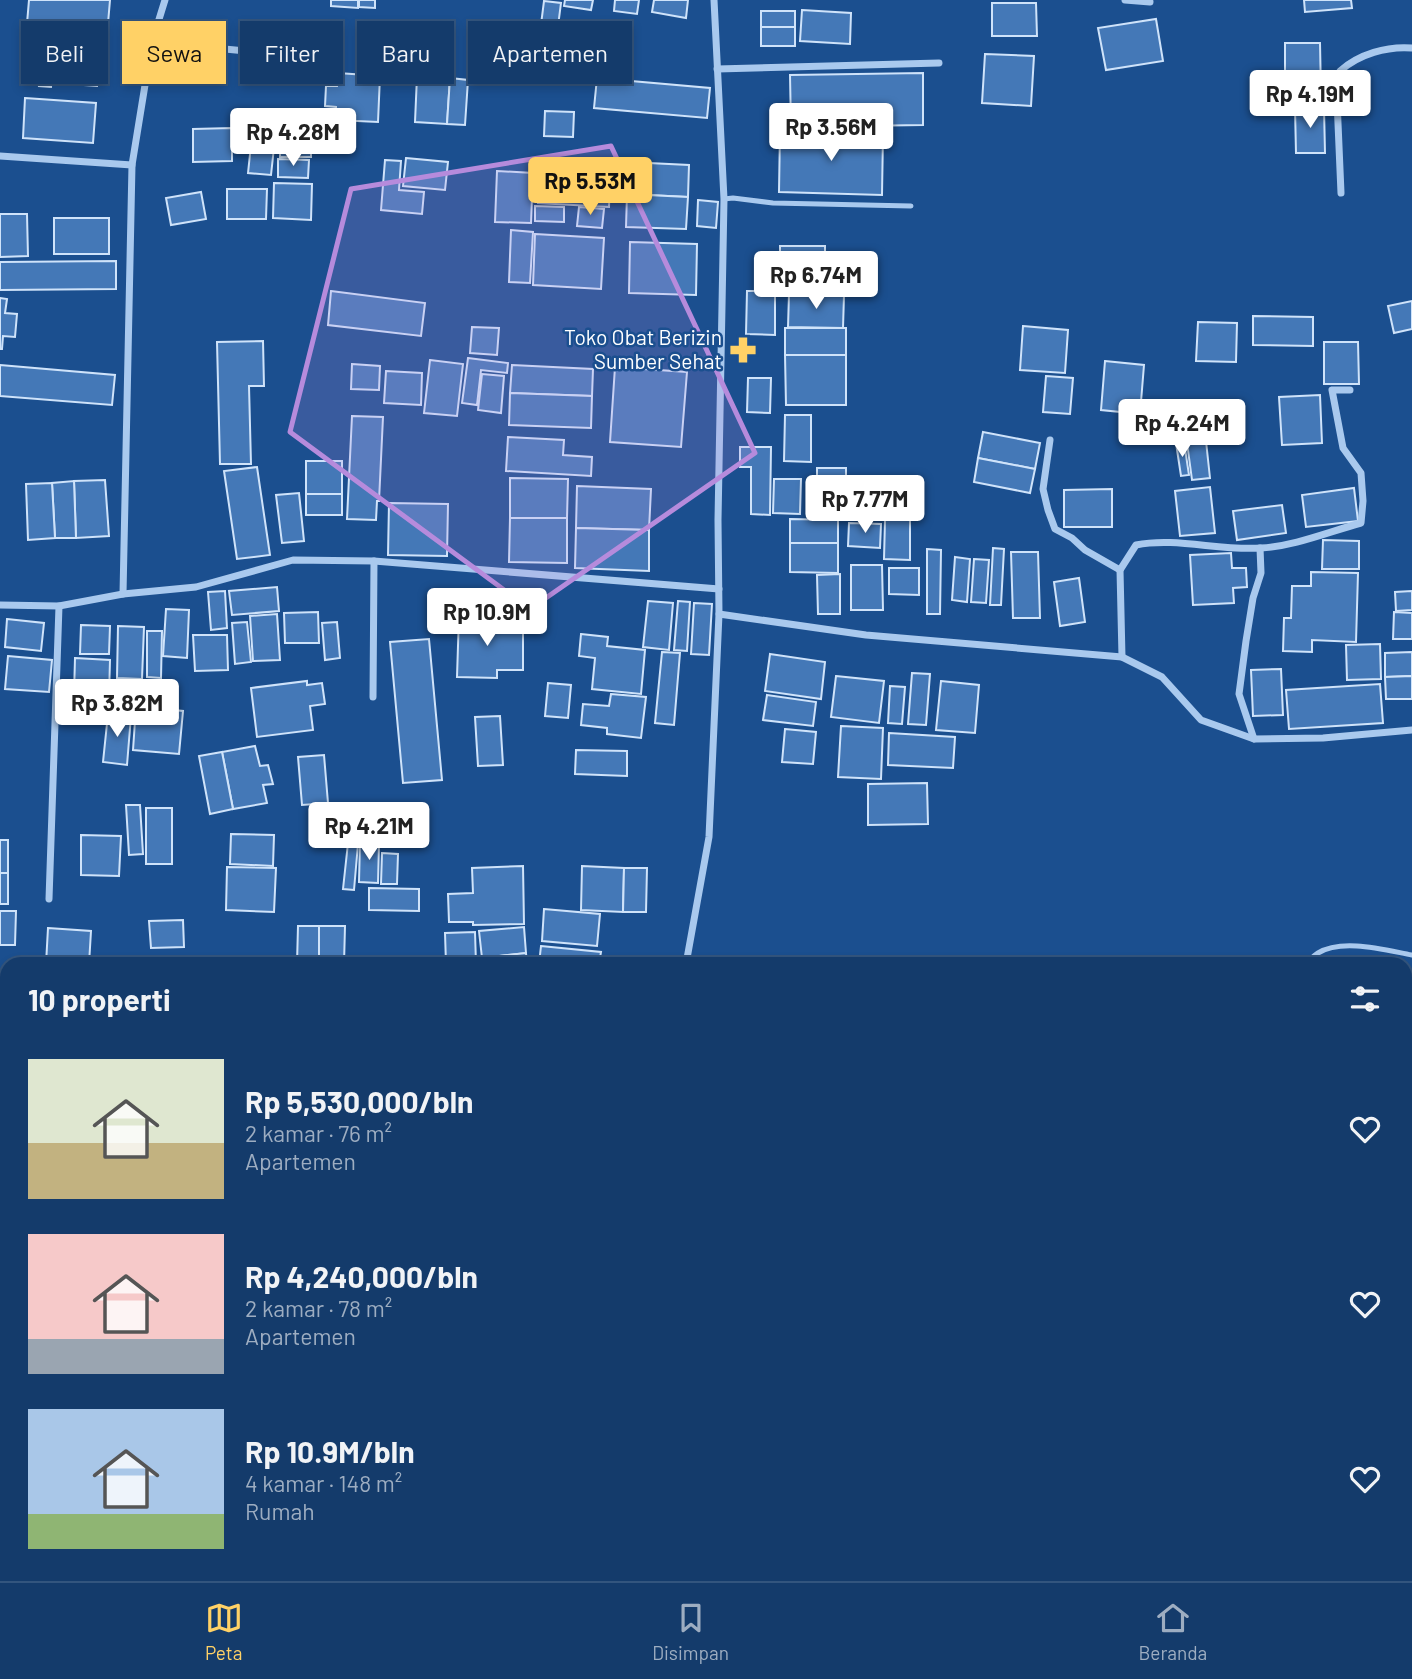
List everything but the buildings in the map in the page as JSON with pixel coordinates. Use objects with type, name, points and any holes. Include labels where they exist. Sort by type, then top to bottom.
[{"type":"street","points":[[158,21],[165,0]]},
{"type":"street","points":[[687,957],[709,837],[719,614],[718,506],[724,199],[714,0]]},
{"type":"street","points":[[1125,0],[1150,2]]},
{"type":"street","points":[[1341,193],[1337,100],[1340,71],[1365,55],[1396,47],[1412,48]]},
{"type":"street","points":[[717,69],[939,63]]},
{"type":"street","points":[[123,594],[132,165],[145,84]]},
{"type":"street","points":[[0,156],[132,165]]},
{"type":"street","points":[[1122,657],[1120,570],[1136,545],[1153,542],[1261,548],[1295,542],[1361,523],[1361,472],[1343,448],[1332,390],[1350,390]]},
{"type":"street","points":[[1050,440],[1043,489],[1055,529],[1120,570]]},
{"type":"street","points":[[1254,739],[1239,694],[1253,597],[1261,573],[1261,548]]},
{"type":"street","points":[[0,605],[59,606],[123,594],[196,587],[293,560],[374,561],[719,589]]},
{"type":"street","points":[[373,697],[374,561]]},
{"type":"street","points":[[49,899],[59,606]]},
{"type":"street","points":[[719,614],[866,635],[1122,657],[1162,677],[1201,720],[1254,739],[1323,738],[1412,730]]},
{"type":"lane","points":[[724,199],[772,203],[911,206]]},
{"type":"lane","points":[[1313,957],[1328,949],[1353,946],[1412,955]]},
{"type":"highlighted area","points":[[611,146],[755,453],[530,609],[290,432],[351,189]]},
{"type":"place","name":"Toko Obat Berizin Sumber Sehat","points":[[743,350]]}]
